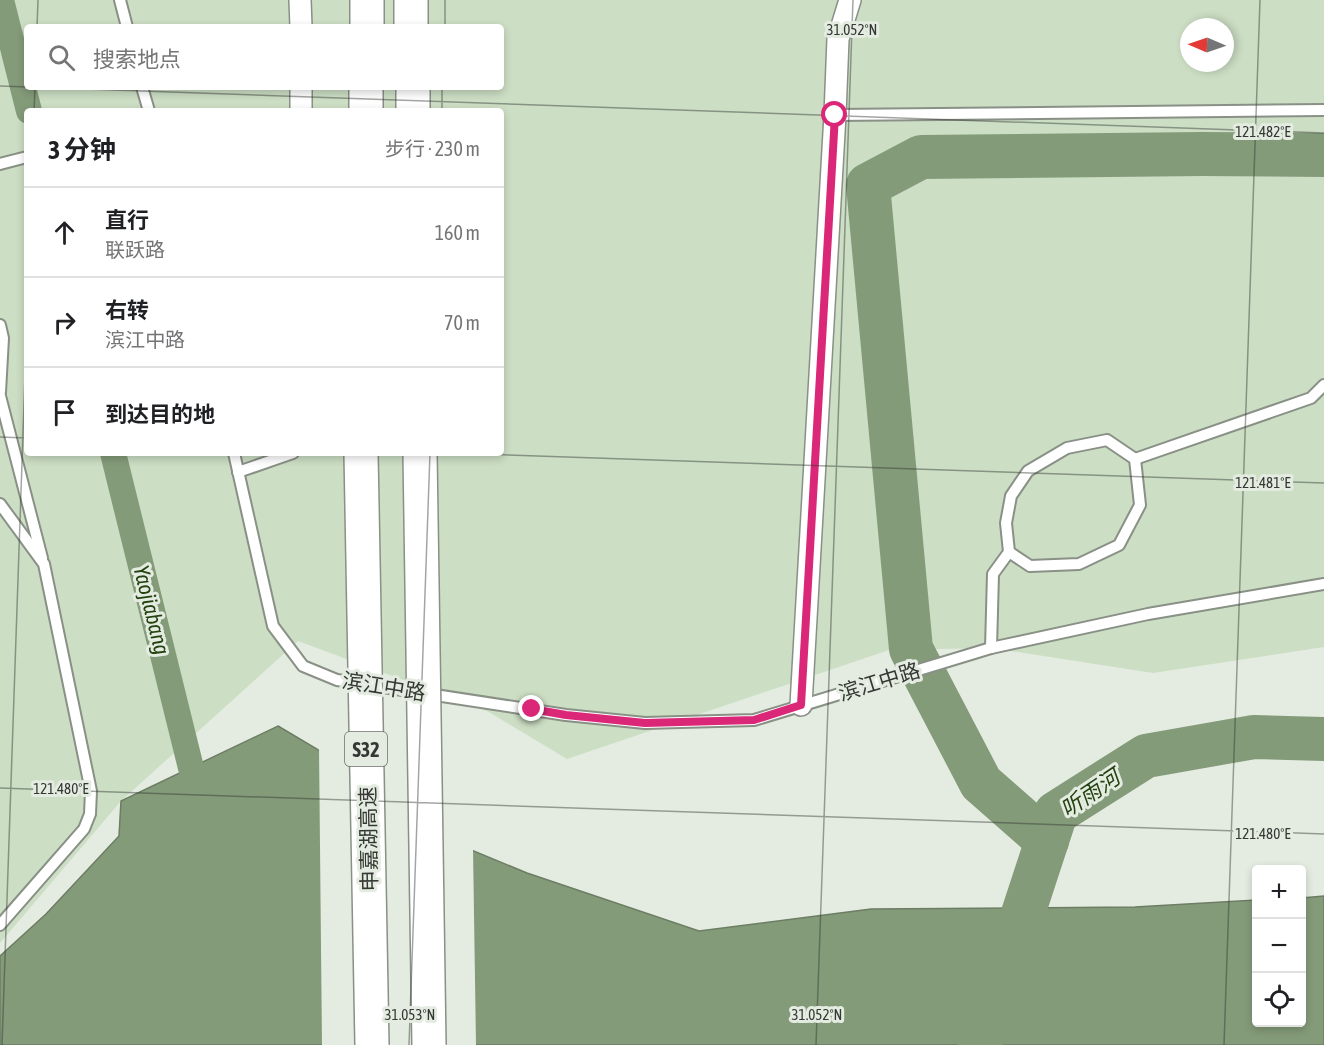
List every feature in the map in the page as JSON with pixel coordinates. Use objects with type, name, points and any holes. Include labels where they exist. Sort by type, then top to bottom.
[{"type":"highway","points":[[367,0],[367,24]]},
{"type":"highway","points":[[411,0],[411,24]]},
{"type":"highway","points":[[366,90],[366,108]]},
{"type":"highway","points":[[413,90],[413,108]]},
{"type":"highway","name":"申嘉湖高速","points":[[362,456],[372,1045]]},
{"type":"highway","points":[[420,456],[429,1045]]},
{"type":"street","points":[[300,0],[301,24]]},
{"type":"street","points":[[801,705],[838,39],[850,0]]},
{"type":"street","points":[[301,90],[301,108]]},
{"type":"lane","points":[[120,0],[126,24]]},
{"type":"lane","points":[[143,90],[148,108]]},
{"type":"lane","points":[[835,115],[1324,110]]},
{"type":"lane","points":[[0,164],[24,158]]},
{"type":"lane","points":[[0,326],[3,338],[0,394],[44,564],[91,791],[90,814],[84,830],[0,925]]},
{"type":"lane","points":[[1135,459],[1311,399],[1324,385]]},
{"type":"lane","points":[[991,648],[993,574],[1009,552],[1006,523],[1011,496],[1028,471],[1067,448],[1107,440],[1135,459],[1140,505],[1119,545],[1079,564],[1030,566],[1009,552]]},
{"type":"lane","name":"滨江中路","points":[[235,456],[273,626],[303,666],[337,680],[566,715],[645,723],[754,720],[991,648],[1148,614],[1324,585]]},
{"type":"lane","points":[[238,471],[283,456]]},
{"type":"lane","points":[[0,504],[44,564]]},
{"type":"shaded area","points":[[0,0],[1324,0],[1324,647],[1153,673],[991,648],[889,650],[567,759],[489,712],[298,641],[121,801],[0,943]]},
{"type":"shaded area","points":[[278,726],[317,749],[423,830],[527,873],[699,931],[871,909],[1135,907],[1252,900],[1252,1027],[1306,1027],[1306,898],[1324,896],[1324,1045],[0,1045],[0,956],[46,914],[119,836],[121,801]]},
{"type":"pier","points":[[319,747],[425,828],[473,848],[476,1045],[322,1045]]},
{"type":"waterway","name":"Yaojiabang","points":[[1,0],[28,108]]},
{"type":"waterway","points":[[1047,841],[981,783],[911,649],[868,185],[921,157],[1324,155]]},
{"type":"waterway","name":"Yaojiabang","points":[[114,456],[191,768]]},
{"type":"waterway","name":"听雨河","points":[[980,1045],[1056,813],[1146,756],[1254,737],[1324,739]]},
{"type":"route","points":[[532,709],[645,723],[754,720],[801,705],[835,115]]}]
